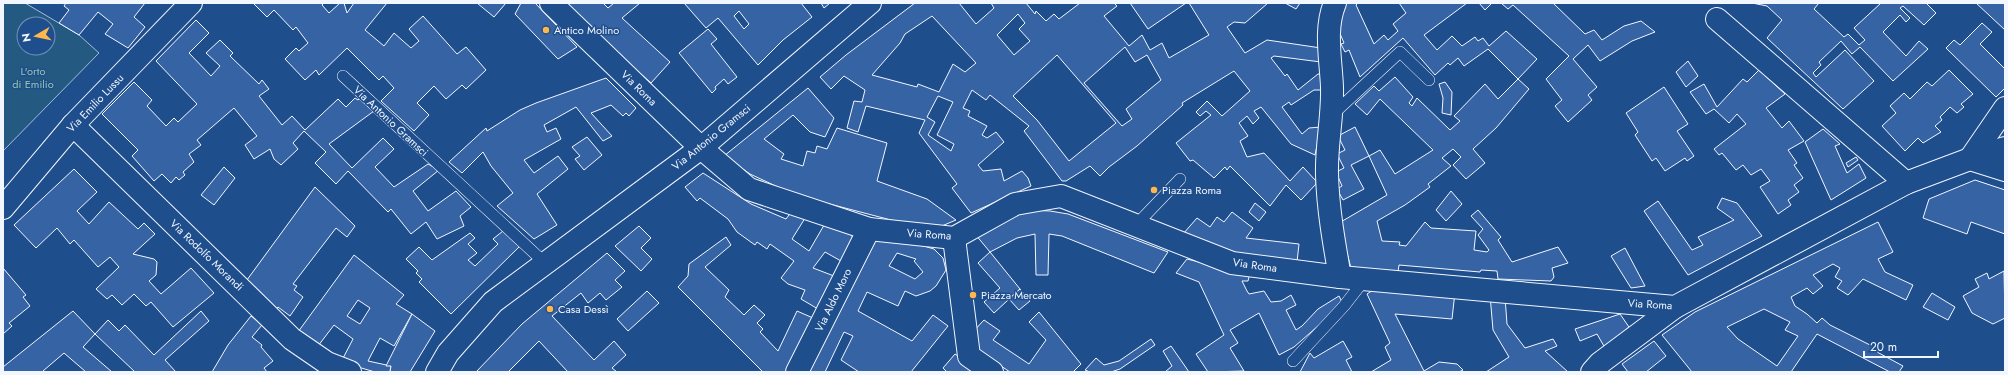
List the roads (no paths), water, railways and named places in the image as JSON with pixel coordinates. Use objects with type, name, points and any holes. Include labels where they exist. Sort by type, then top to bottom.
[{"type":"street","name":"Via Emilio Lussu","points":[[3,208],[73,125],[191,3]]},
{"type":"street","name":"Via Roma","points":[[550,3],[701,148],[748,189],[869,229],[954,238],[1015,204],[1061,196],[1232,262],[1340,277],[1675,307],[1906,183],[1970,159],[2005,148]]},
{"type":"street","points":[[1335,3],[1330,14],[1329,29],[1332,88],[1327,181],[1330,222],[1340,277]]},
{"type":"street","name":"Via Antonio Gramsci","points":[[437,372],[448,353],[493,302],[701,148],[860,7]]},
{"type":"street","points":[[1717,19],[1906,183]]},
{"type":"street","points":[[2005,108],[1970,159],[2005,170]]},
{"type":"street","name":"Via Rodolfo Morandi","points":[[73,125],[292,339],[327,363],[350,372]]},
{"type":"street","name":"Via Aldo Moro","points":[[797,372],[869,229]]},
{"type":"street","points":[[954,238],[969,356],[992,372]]},
{"type":"street","points":[[1601,369],[1675,307]]},
{"type":"lane","points":[[1330,117],[1400,52],[1429,80]]},
{"type":"lane","name":"Via Antonio Gramsci","points":[[342,76],[546,263]]},
{"type":"lane","points":[[1136,225],[1180,179]]},
{"type":"lane","points":[[1293,361],[1344,306],[1365,279]]},
{"type":"place","name":"Antico Molino","points":[[546,30]]},
{"type":"place","name":"Piazza Roma","points":[[1154,190]]},
{"type":"place","name":"Piazza Mercato","points":[[973,295]]},
{"type":"place","name":"Casa Dessì","points":[[550,309]]},
{"type":"park label","name":"L'orto di Emilio","points":[[33,77]]}]
